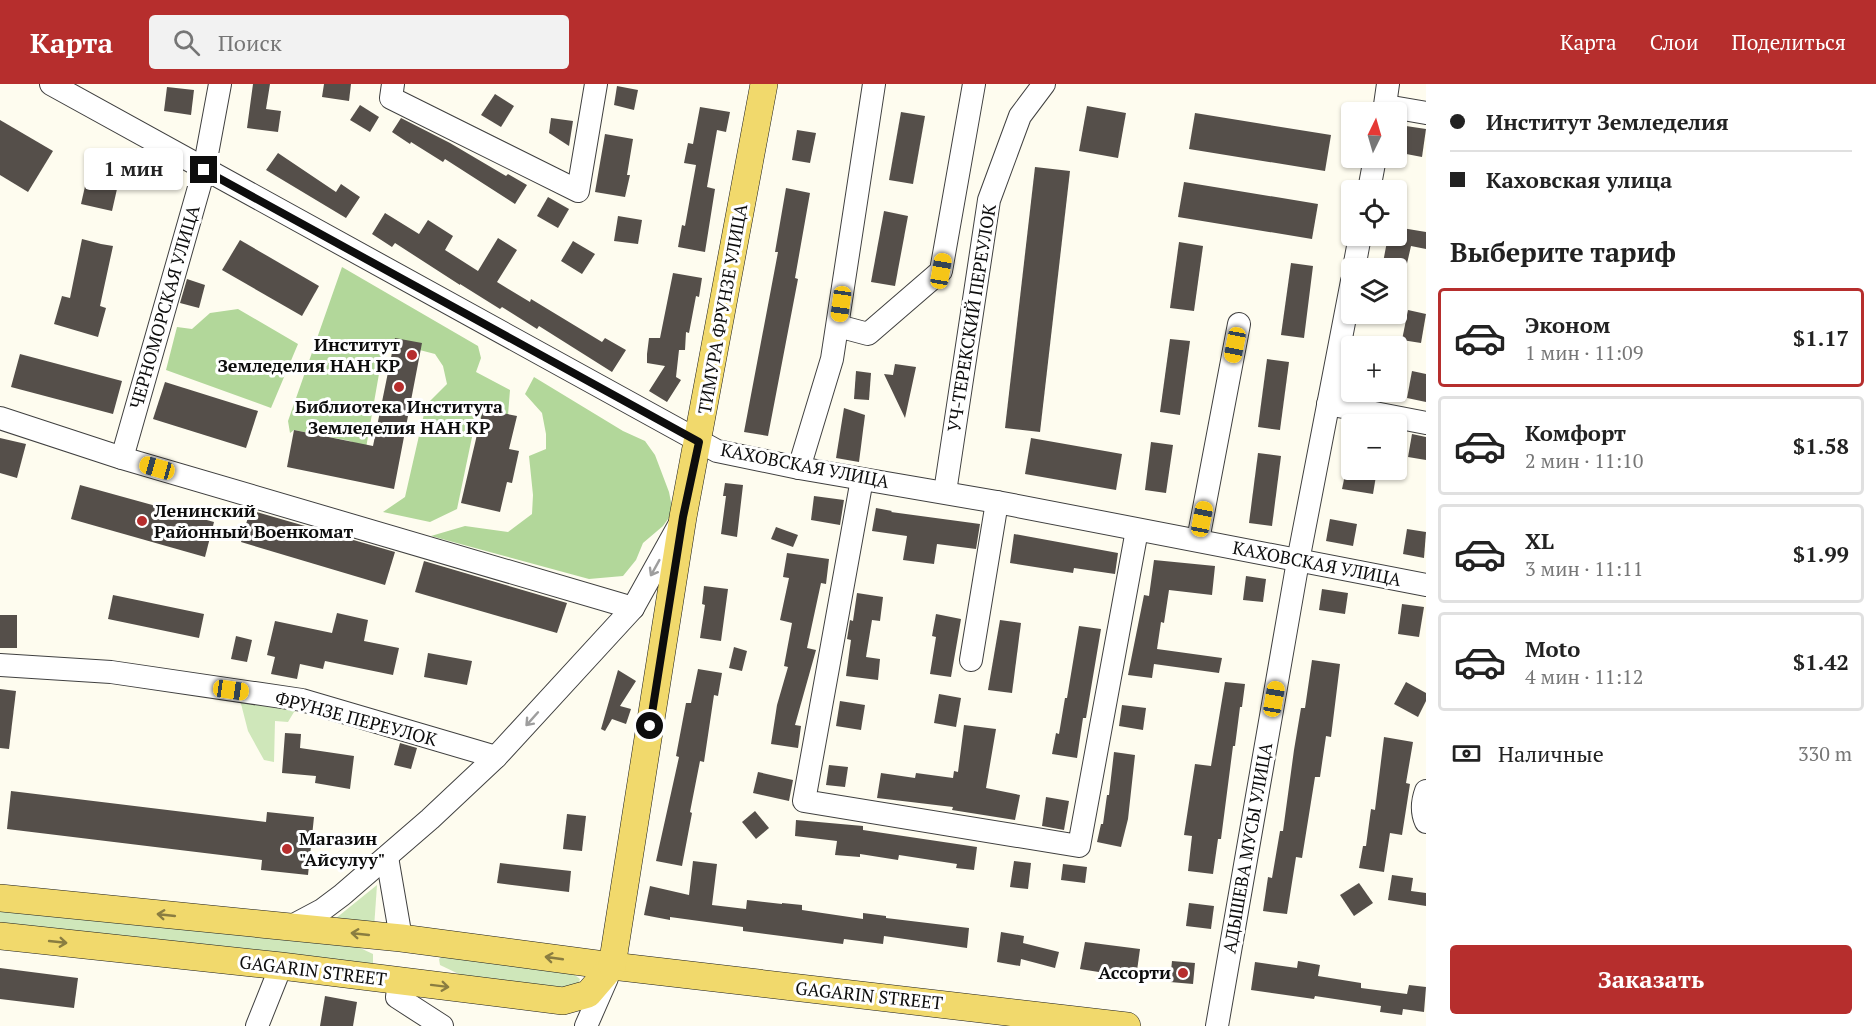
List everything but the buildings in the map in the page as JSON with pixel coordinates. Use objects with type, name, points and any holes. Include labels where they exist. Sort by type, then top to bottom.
[{"type":"main road","name":"ТИМУРА ФРУНЗЕ УЛИЦА","points":[[612,966],[683,517],[699,442],[764,84]]},
{"type":"main road","name":"GAGARIN STREET","points":[[0,898],[401,938],[1006,1019],[1127,1026]]},
{"type":"main road","name":"GAGARIN STREET","points":[[0,936],[281,966],[563,1001],[588,994],[612,966]]},
{"type":"main road","points":[[399,981],[401,938]]},
{"type":"street","name":"КАХОВСКАЯ УЛИЦА","points":[[51,84],[717,451],[799,468],[945,492],[1426,585]]},
{"type":"street","name":"ЧЕРНОМОРСКАЯ УЛИЦА","points":[[122,458],[204,170],[220,84]]},
{"type":"street","points":[[393,84],[391,98],[578,191],[596,84]]},
{"type":"street","points":[[799,468],[832,358],[874,84]]},
{"type":"street","name":"УЧ-ТЕРЕКСКИЙ ПЕРЕУЛОК","points":[[838,326],[868,333],[941,271],[974,84]]},
{"type":"street","name":"УЧ-ТЕРЕКСКИЙ ПЕРЕУЛОК","points":[[945,492],[989,200],[1020,116],[1044,84]]},
{"type":"street","points":[[1386,101],[1426,113]]},
{"type":"street","points":[[1198,540],[1239,324]]},
{"type":"street","name":"АДЫШЕВА МУСЫ УЛИЦА","points":[[1217,1026],[1298,561],[1344,324]]},
{"type":"street","points":[[1328,404],[1426,423]]},
{"type":"street","points":[[0,418],[122,458],[633,608]]},
{"type":"street","points":[[862,479],[804,801],[1079,846],[1137,530]]},
{"type":"street","points":[[971,660],[997,502]]},
{"type":"street","points":[[290,927],[322,910],[387,857],[496,758],[633,608],[683,517]]},
{"type":"street","name":"ФРУНЗЕ ПЕРЕУЛОК","points":[[0,665],[111,672],[302,700],[496,758]]},
{"type":"street","points":[[1426,790],[1422,802],[1426,822]]},
{"type":"street","points":[[387,857],[401,938]]},
{"type":"street","points":[[257,1026],[281,966]]},
{"type":"street","name":"ТИМУРА ФРУНЗЕ УЛИЦА","points":[[585,1026],[612,966]]},
{"type":"street","points":[[399,981],[397,997],[442,1026]]},
{"type":"green space","points":[[342,267],[478,346],[481,358],[476,372],[510,390],[508,415],[476,418],[457,509],[430,522],[383,512],[405,497],[426,405],[447,384],[443,366],[435,354],[389,342],[383,351],[366,448],[350,441],[294,430],[290,433],[288,421]]},
{"type":"green space","points":[[238,309],[298,344],[271,408],[166,370],[177,327],[192,329],[210,313]]},
{"type":"green space","points":[[534,377],[623,431],[645,441],[655,455],[669,492],[673,512],[663,526],[643,543],[636,560],[623,576],[589,579],[431,536],[465,526],[508,532],[532,514],[533,495],[529,456],[546,449],[542,413],[525,394]]},
{"type":"green space","points":[[239,696],[307,707],[294,712],[288,722],[275,721],[274,762],[264,760],[248,731]]},
{"type":"green space","points":[[377,885],[374,928],[330,923]]},
{"type":"green space","points":[[0,908],[358,947],[373,954],[373,964],[0,927]]},
{"type":"green space","points":[[443,956],[568,970],[580,979],[578,985],[568,991],[463,976],[440,965],[439,959]]},
{"type":"place","name":"Институт Земледелия НАН КР","points":[[412,355]]},
{"type":"place","name":"Библиотека Института Земледелия НАН КР","points":[[399,387]]},
{"type":"place","name":"Ленинский Районный Военкомат","points":[[142,521]]},
{"type":"place","name":"Магазин \"Айсулуу\"","points":[[287,849]]},
{"type":"place","name":"Ассорти","points":[[1183,973]]},
{"type":"route","points":[[204,170],[699,442],[683,517],[650,726]]}]
